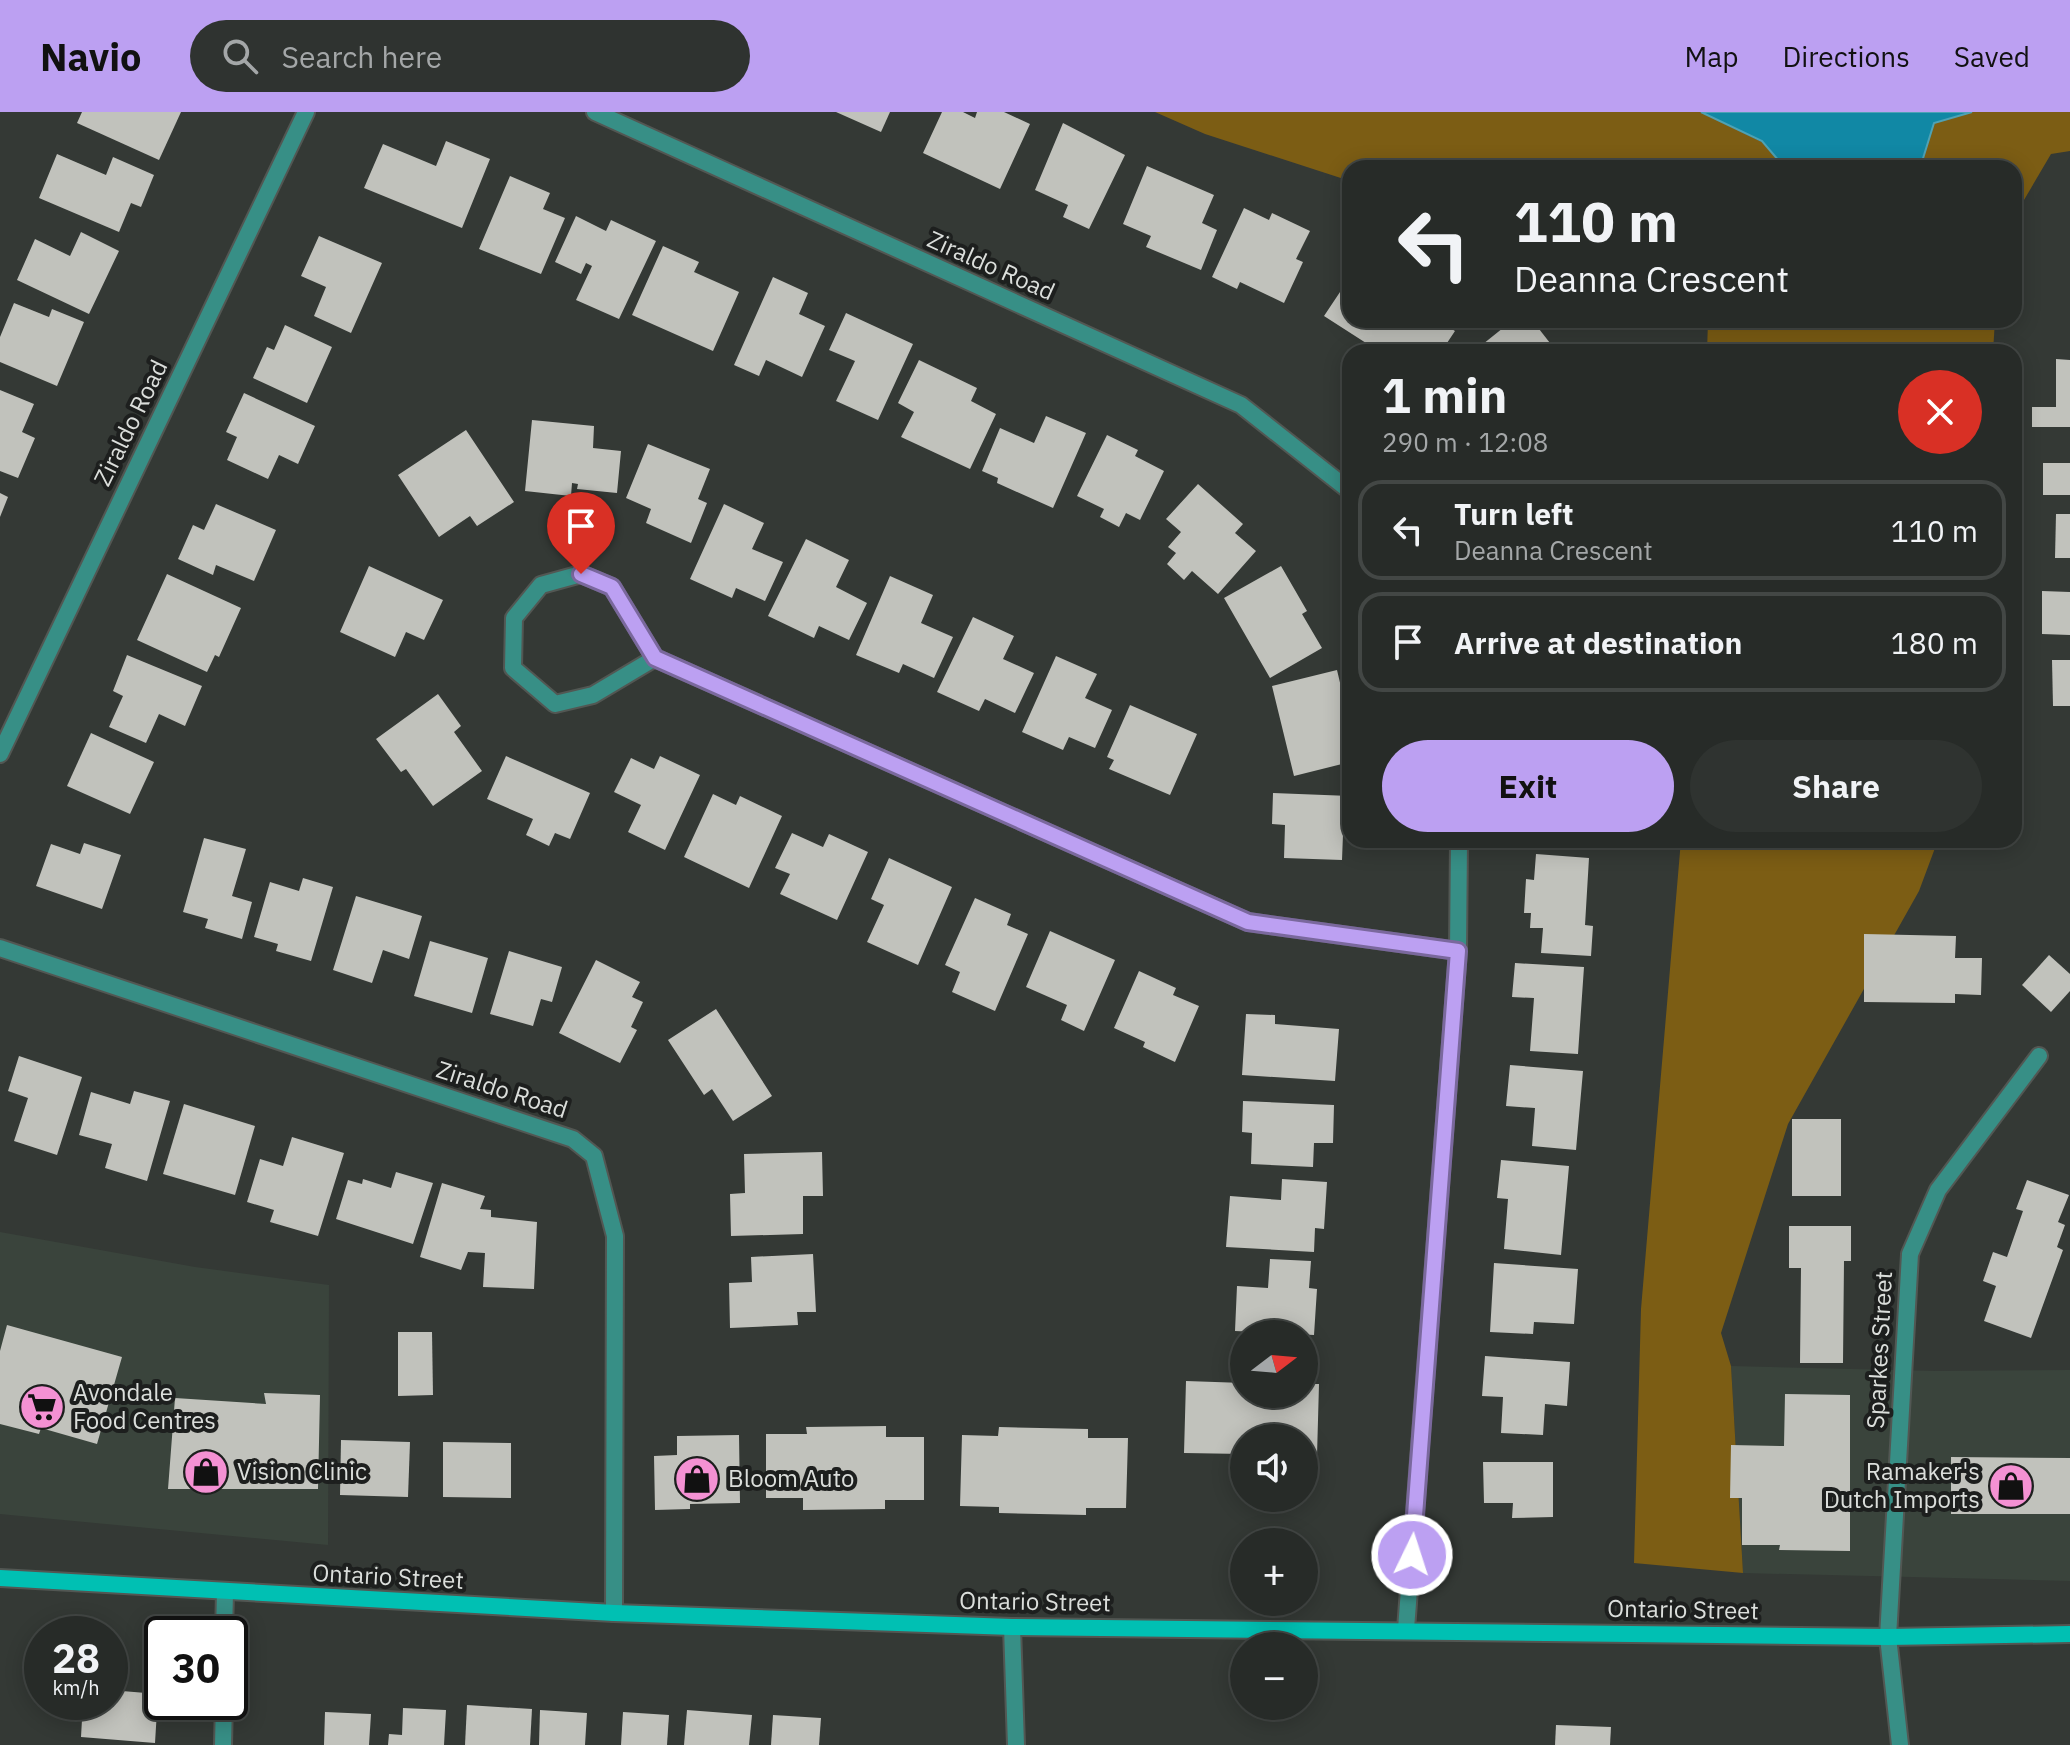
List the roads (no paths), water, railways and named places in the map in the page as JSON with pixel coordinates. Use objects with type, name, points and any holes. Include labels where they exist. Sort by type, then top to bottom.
[{"type":"main road","name":"Ontario Street","points":[[0,1578],[614,1613],[1012,1627],[1406,1629],[1888,1637],[2070,1634]]},
{"type":"street","name":"Ziraldo Road","points":[[0,754],[306,112]]},
{"type":"street","name":"Ziraldo Road","points":[[595,112],[1241,405],[1342,485]]},
{"type":"street","points":[[655,658],[593,695],[555,704],[513,668],[514,618],[541,585],[581,574],[612,587],[655,658],[1248,922],[1458,951]]},
{"type":"street","points":[[1406,1629],[1458,951],[1459,848]]},
{"type":"street","name":"Ziraldo Road","points":[[0,948],[573,1139],[594,1156],[615,1236],[614,1613]]},
{"type":"street","name":"Sparkes Street","points":[[1900,1745],[1888,1637],[1910,1254],[1938,1190],[2039,1056]]},
{"type":"street","points":[[224,1616],[225,1592]]},
{"type":"street","points":[[1012,1627],[1016,1745]]},
{"type":"street","points":[[223,1745],[224,1720]]},
{"type":"water","points":[[1701,112],[1972,112],[1934,123],[1922,160],[1778,160],[1762,141]]},
{"type":"place","name":"Avondale Food Centres","points":[[42,1407]]},
{"type":"place","name":"Vision Clinic","points":[[206,1472]]},
{"type":"place","name":"Bloom Auto","points":[[697,1479]]},
{"type":"place","name":"Ramaker's Dutch Imports","points":[[2011,1486]]}]
